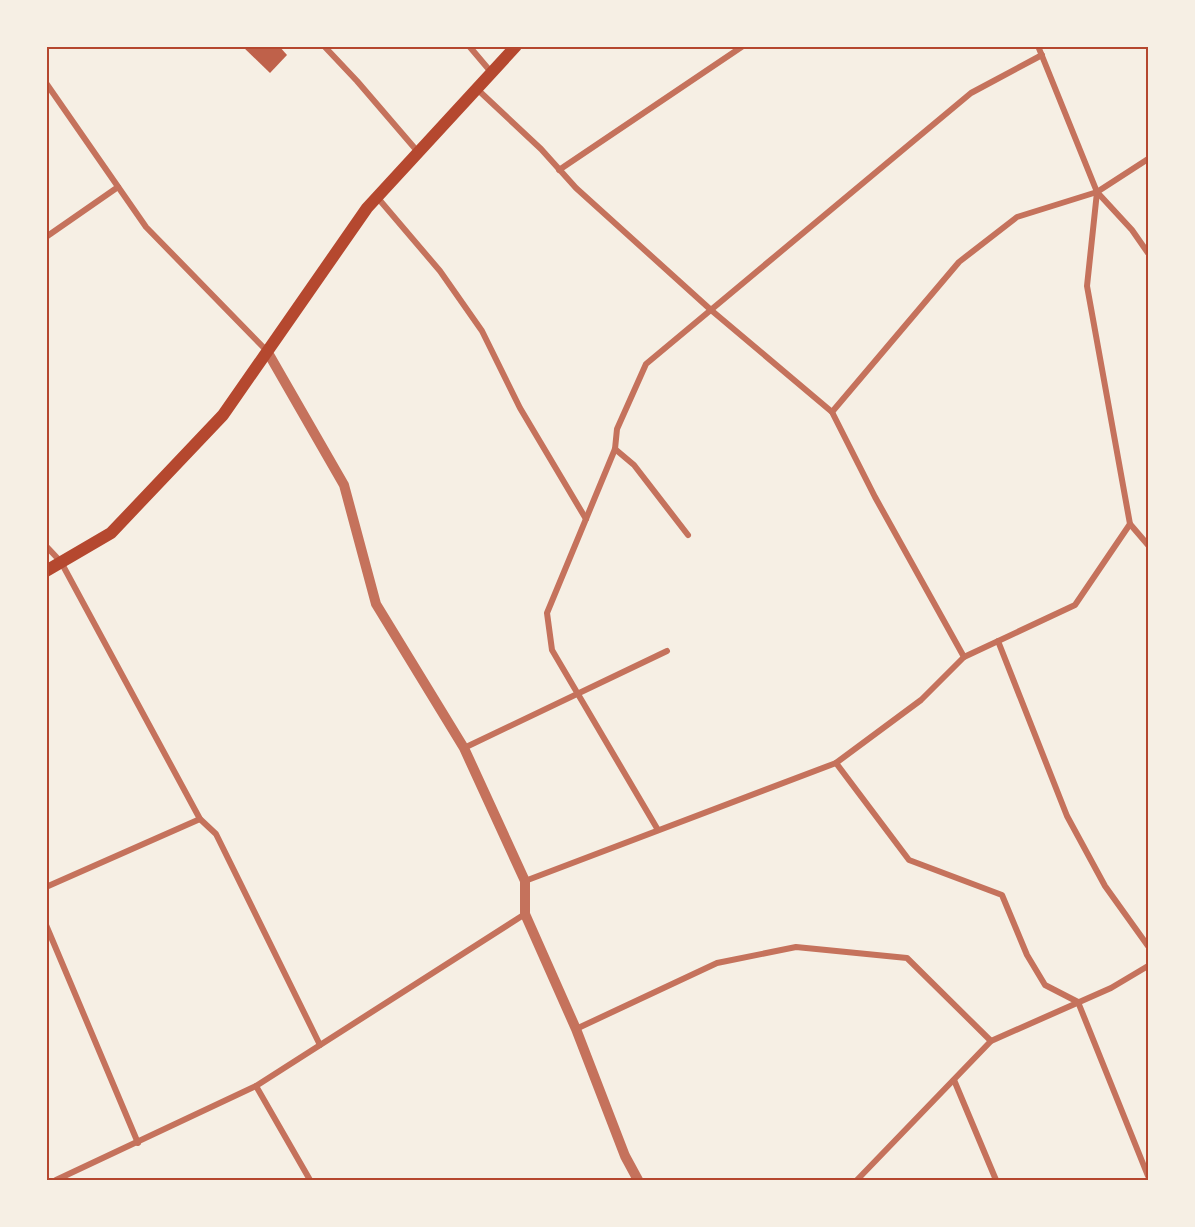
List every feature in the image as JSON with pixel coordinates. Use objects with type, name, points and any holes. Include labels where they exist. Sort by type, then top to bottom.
[{"type":"main road","points":[[46,571],[111,533],[223,415],[367,208],[516,46]]},
{"type":"street","points":[[324,46],[418,152]]},
{"type":"street","points":[[469,46],[492,73]]},
{"type":"street","points":[[559,170],[744,46]]},
{"type":"street","points":[[1038,46],[1097,192],[1132,230],[1149,253]]},
{"type":"street","points":[[658,830],[552,650],[547,613],[615,449],[617,429],[646,364],[971,93],[1042,55]]},
{"type":"street","points":[[46,83],[146,227],[267,351],[344,485],[376,604],[464,748],[525,880],[525,914],[576,1029],[625,1155],[638,1180]]},
{"type":"street","points":[[477,89],[540,149],[576,188],[711,310],[832,412],[875,497],[964,657]]},
{"type":"street","points":[[832,412],[959,262],[1017,217],[1097,192],[1149,159]]},
{"type":"street","points":[[46,237],[118,187]]},
{"type":"street","points":[[1097,192],[1087,286],[1130,524],[1149,545]]},
{"type":"street","points":[[377,197],[440,270],[482,331],[520,408],[586,519]]},
{"type":"street","points":[[615,449],[634,465],[688,535]]},
{"type":"street","points":[[525,880],[836,763],[921,700],[964,657],[1075,605],[1130,524]]},
{"type":"street","points":[[46,546],[61,562],[200,819],[216,834],[320,1045]]},
{"type":"street","points":[[998,641],[1067,816],[1105,886],[1149,946]]},
{"type":"street","points":[[464,748],[668,651]]},
{"type":"street","points":[[836,763],[909,860],[1002,895],[1027,955],[1045,985],[1078,1002],[1149,1176]]},
{"type":"street","points":[[46,888],[200,819]]},
{"type":"street","points":[[56,1180],[256,1086],[525,914]]},
{"type":"street","points":[[46,925],[138,1143]]},
{"type":"street","points":[[576,1029],[717,963],[796,947],[907,958],[991,1041]]},
{"type":"street","points":[[858,1180],[991,1041],[1111,988],[1149,966]]},
{"type":"street","points":[[954,1080],[996,1180]]},
{"type":"street","points":[[256,1086],[310,1180]]},
{"type":"building","points":[[242,46],[279,46],[287,55],[270,73]]}]
